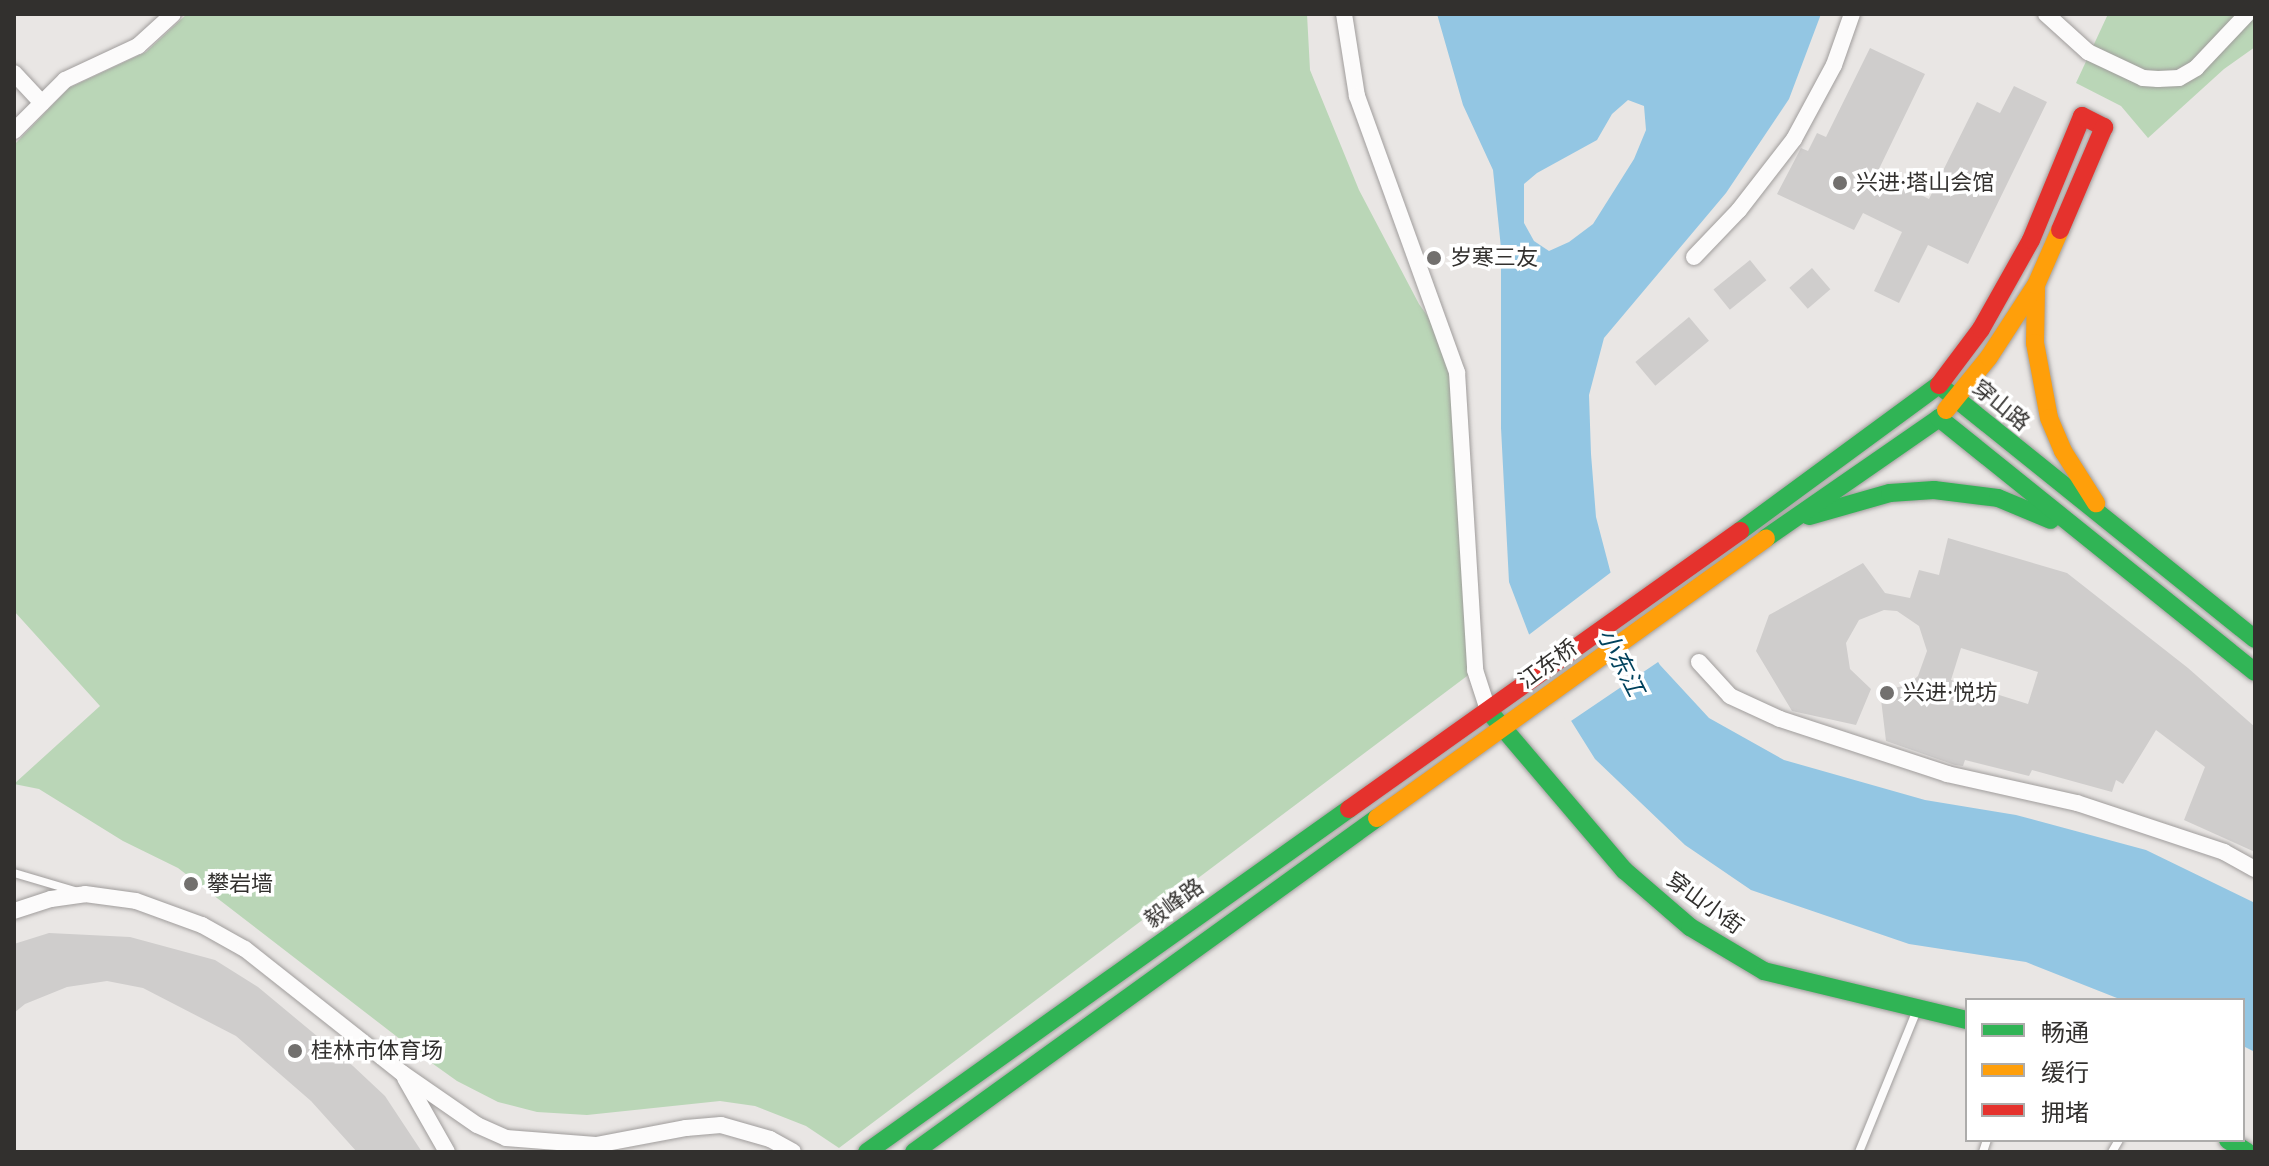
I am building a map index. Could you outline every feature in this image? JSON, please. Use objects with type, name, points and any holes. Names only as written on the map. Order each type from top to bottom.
[{"type":"main road","points":[[1787,522],[1939,418],[1956,399],[1998,346],[2036,285],[2104,127],[2082,116],[2012,275],[1981,329],[1939,385]]},
{"type":"main road","points":[[2036,285],[2035,343],[2049,418],[2076,473],[2111,525]]},
{"type":"main road","name":"穿山路","points":[[1669,579],[1919,403],[1939,385],[2255,639]]},
{"type":"main road","points":[[1919,403],[2255,672]]},
{"type":"main road","points":[[1787,522],[1871,497],[1934,490],[1998,498],[2090,539]]},
{"type":"main road","name":"江东桥","points":[[1501,728],[1787,522]]},
{"type":"main road","name":"江东桥","points":[[1510,692],[1669,579]]},
{"type":"main road","name":"毅峰路","points":[[867,1152],[1510,692]]},
{"type":"main road","name":"穿山小街","points":[[1487,708],[1624,870],[1690,927],[1764,971],[1965,1020]]},
{"type":"main road","points":[[914,1152],[1501,728]]},
{"type":"street","points":[[14,131],[65,80],[138,46],[173,14]]},
{"type":"street","points":[[1344,14],[1357,96],[1457,372],[1475,670],[1487,708]]},
{"type":"street","points":[[1694,257],[1739,210],[1794,139],[1834,65],[1852,14]]},
{"type":"street","points":[[2046,14],[2088,52],[2143,78],[2158,79],[2179,78],[2196,68],[2247,14]]},
{"type":"street","points":[[14,73],[42,103]]},
{"type":"street","points":[[1699,662],[1730,696],[1780,719],[1947,774],[2077,803],[2224,852],[2255,869]]},
{"type":"street","points":[[14,911],[51,899],[85,894],[136,901],[202,925],[290,982],[402,1073],[477,1125],[506,1138],[563,1145],[596,1145],[686,1128],[721,1125],[756,1134],[793,1152]]},
{"type":"street","points":[[402,1073],[447,1152]]},
{"type":"street","points":[[542,1152],[563,1145]]},
{"type":"lane","points":[[14,873],[85,894]]},
{"type":"lane","points":[[1859,1152],[1917,1009]]},
{"type":"green space","points":[[187,14],[1307,14],[1310,70],[1359,190],[1419,304],[1448,345],[1475,670],[839,1148],[806,1126],[755,1106],[720,1101],[587,1115],[537,1112],[498,1102],[457,1081],[422,1056],[178,868],[123,841],[39,789],[14,784],[100,706],[14,611],[14,145],[69,88],[146,52]]},
{"type":"green space","points":[[2108,14],[2255,14],[2255,47],[2224,69],[2148,138],[2121,106],[2076,83]]},
{"type":"water","name":"小东江","points":[[1437,14],[1821,14],[1789,99],[1726,193],[1604,338],[1589,395],[1591,454],[1596,517],[1617,597],[1660,665],[1709,718],[1784,760],[1925,800],[2016,815],[2146,850],[2255,903],[2255,1052],[2245,1047],[2245,998],[2117,998],[2026,962],[1909,944],[1751,890],[1685,845],[1595,759],[1548,684],[1509,582],[1501,428],[1501,248],[1493,170],[1463,105]],"holes":[[[1628,100],[1644,106],[1646,130],[1634,159],[1593,224],[1569,242],[1549,251],[1534,241],[1524,223],[1524,184],[1537,173],[1597,140],[1612,114]]]},
{"type":"pier","points":[[1614,570],[1621,596],[1661,660],[1568,723],[1544,686],[1526,637]]},
{"type":"building","name":"兴进·塔山会馆","points":[[1870,48],[1925,74],[1877,173],[1929,199],[1977,102],[2000,113],[2014,86],[2047,102],[1968,264],[1928,245],[1899,303],[1874,291],[1902,232],[1863,213],[1854,230],[1777,194],[1801,148],[1808,151],[1817,133],[1826,137]]},
{"type":"building","points":[[1750,260],[1766,280],[1730,310],[1713,290]]},
{"type":"building","points":[[1812,268],[1830,289],[1808,309],[1789,288]]},
{"type":"building","points":[[1689,317],[1709,341],[1655,386],[1635,362]]},
{"type":"building","name":"兴进·悦坊","points":[[1948,538],[2067,573],[2188,668],[2255,727],[2255,852],[2184,820],[2205,767],[2156,730],[2123,784],[2116,780],[2112,792],[2032,770],[2029,776],[1965,760],[1963,766],[1955,765],[1886,741],[1880,691],[1908,685],[1918,676],[1927,651],[1919,626],[1897,611],[1884,610],[1859,620],[1846,643],[1850,669],[1871,689],[1856,725],[1792,711],[1756,651],[1769,615],[1863,563],[1885,593],[1910,598],[1919,570],[1939,575]],"holes":[[[1961,648],[2038,672],[2028,704],[1951,680]]]},
{"type":"building","name":"桂林市体育场","points":[[49,933],[130,937],[215,960],[258,987],[353,1066],[385,1096],[422,1152],[357,1152],[311,1101],[236,1036],[143,988],[107,981],[67,987],[25,1004],[14,1013],[14,944]]},
{"type":"traffic: fast","points":[[1740,531],[1939,385],[2255,639]]},
{"type":"traffic: fast","points":[[1766,538],[1939,418],[2255,672]]},
{"type":"traffic: fast","points":[[1809,516],[1890,493],[1934,490],[1998,498],[2051,520]]},
{"type":"traffic: fast","points":[[1492,715],[1624,870],[1690,927],[1764,971],[1965,1020]]},
{"type":"traffic: fast","points":[[867,1152],[1349,809]]},
{"type":"traffic: fast","points":[[914,1152],[1377,818]]},
{"type":"traffic: fast","points":[[2231,1142],[2247,1152]]},
{"type":"traffic: slow","points":[[1946,410],[1989,357],[2036,285],[2060,230]]},
{"type":"traffic: slow","points":[[2036,290],[2035,343],[2049,418],[2063,451],[2096,503]]},
{"type":"traffic: slow","points":[[1377,818],[1766,538]]},
{"type":"traffic: jam","points":[[1939,385],[1981,329],[2031,240],[2082,116],[2104,127],[2060,230]]},
{"type":"traffic: jam","points":[[1349,809],[1740,531]]},
{"type":"place","name":"兴进·塔山会馆","points":[[1840,183]]},
{"type":"place","name":"岁寒三友","points":[[1434,258]]},
{"type":"place","name":"兴进·悦坊","points":[[1887,693]]},
{"type":"place","name":"攀岩墙","points":[[191,884]]},
{"type":"place","name":"桂林市体育场","points":[[295,1051]]}]
